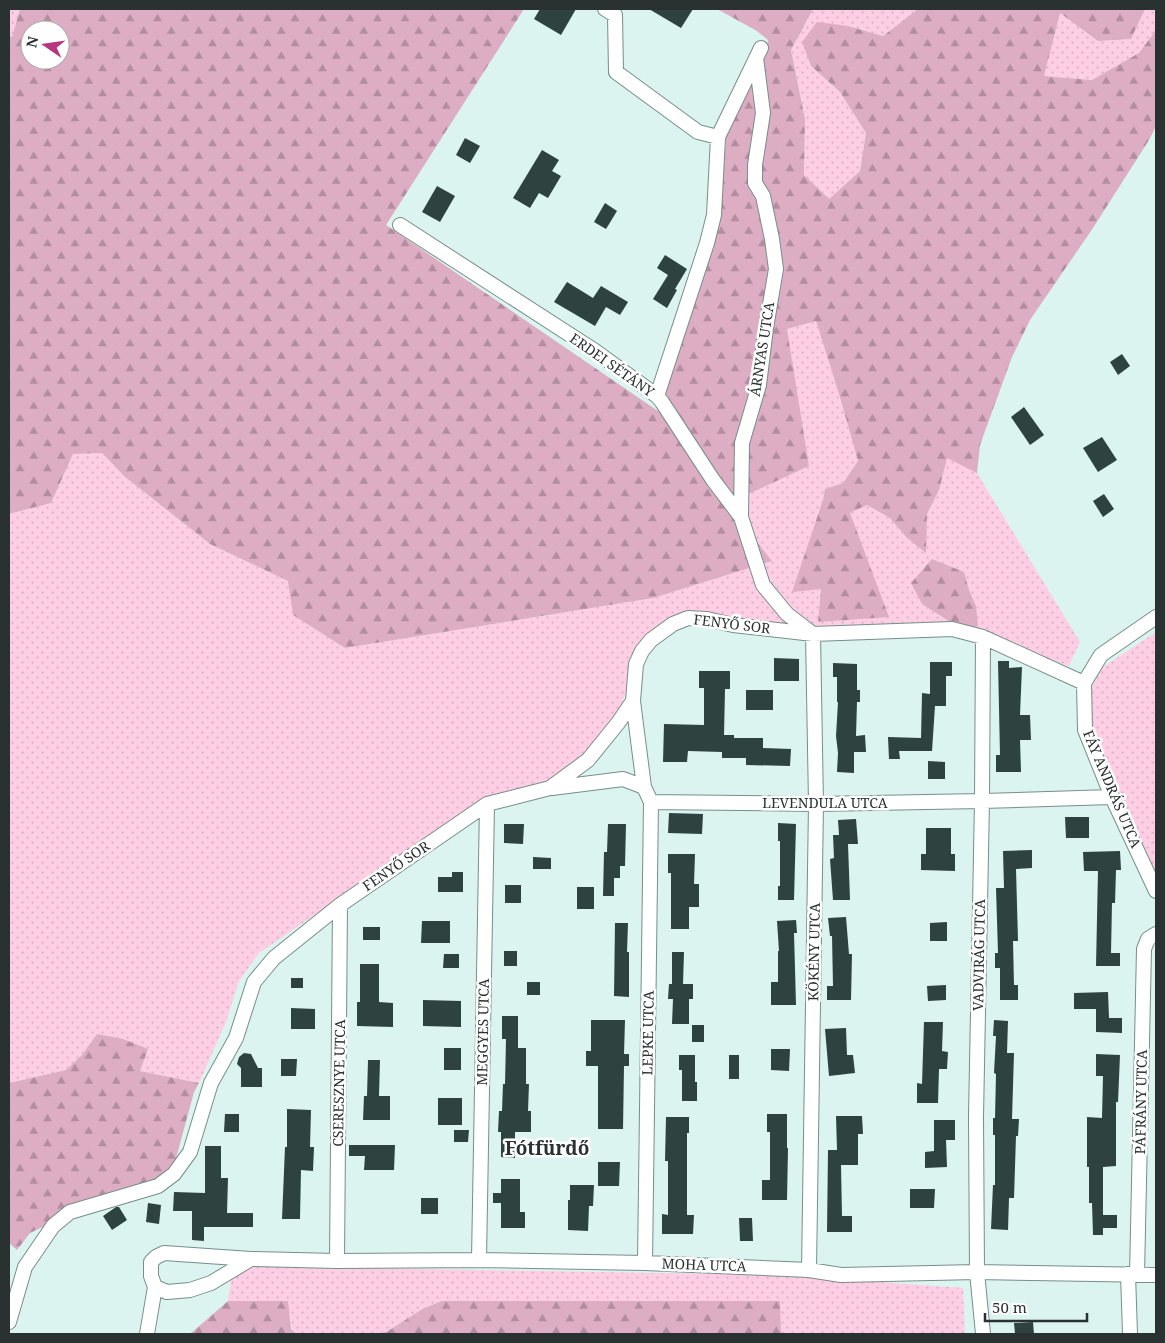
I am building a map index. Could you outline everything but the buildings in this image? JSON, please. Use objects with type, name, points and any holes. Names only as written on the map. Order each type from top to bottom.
[{"type":"street","points":[[605,9],[615,15],[616,72],[698,132],[718,137],[714,215],[707,243],[657,396]]},
{"type":"street","name":"ÁRNYAS UTCA","points":[[718,137],[759,53],[763,113],[755,165],[755,183],[763,196],[776,269],[758,385],[742,443],[741,517]]},
{"type":"street","name":"ERDEI SÉTÁNY","points":[[400,225],[595,351],[657,396],[713,480],[741,517],[763,585],[787,614],[812,634]]},
{"type":"street","points":[[1084,683],[1101,654],[1156,617]]},
{"type":"street","name":"FENYŐ SOR","points":[[9,1322],[25,1267],[53,1226],[70,1212],[158,1186],[174,1174],[190,1152],[211,1083],[236,1038],[254,982],[274,958],[340,905],[488,804],[550,788],[588,760],[633,701],[636,664],[642,651],[651,640],[673,624],[688,618],[707,619],[733,625],[812,634],[952,629],[983,637],[1084,683]]},
{"type":"street","name":"KÖKÉNY UTCA","points":[[809,1270],[816,804],[812,634]]},
{"type":"street","name":"VADVIRÁG UTCA","points":[[983,637],[976,1116],[977,1272],[983,1334]]},
{"type":"street","name":"FÁY ANDRÁS UTCA","points":[[1084,683],[1085,730],[1112,796],[1156,891]]},
{"type":"street","points":[[633,701],[644,787],[651,802]]},
{"type":"street","points":[[550,788],[623,779],[644,787]]},
{"type":"street","name":"LEVENDULA UTCA","points":[[651,802],[816,804],[1112,796]]},
{"type":"street","name":"LEPKE UTCA","points":[[645,1263],[651,802]]},
{"type":"street","name":"MEGGYES UTCA","points":[[479,1260],[488,804]]},
{"type":"street","name":"CSERESZNYE UTCA","points":[[337,1261],[340,905]]},
{"type":"street","name":"PÁFRÁNY UTCA","points":[[1130,1334],[1144,949],[1148,939],[1156,934]]},
{"type":"street","name":"MOHA UTCA","points":[[155,1287],[151,1276],[151,1262],[164,1253],[251,1259],[337,1261],[479,1260],[645,1263],[809,1270],[841,1275],[977,1272],[1156,1275]]},
{"type":"street","points":[[147,1334],[155,1287],[167,1292],[190,1290],[211,1283],[251,1259]]},
{"type":"shaded area","points":[[9,9],[20,9],[12,37],[9,36]]},
{"type":"shaded area","points":[[813,9],[918,9],[883,36],[848,26],[811,66],[840,92],[866,133],[860,171],[829,199],[804,175],[805,119],[791,50]]},
{"type":"shaded area","points":[[1145,9],[1156,9],[1156,30],[1139,53],[1092,80],[1043,76],[1060,13],[1098,41],[1131,39]]},
{"type":"shaded area","points":[[816,321],[858,461],[843,483],[825,489],[818,622],[850,513],[867,505],[890,518],[907,538],[925,552],[927,514],[939,490],[947,457],[977,473],[1080,642],[1069,666],[966,629],[977,626],[976,606],[964,572],[947,567],[922,604],[950,622],[897,623],[789,632],[689,622],[655,637],[636,664],[614,725],[589,751],[552,779],[516,790],[471,808],[259,953],[239,981],[226,1022],[199,1083],[140,1071],[148,1049],[97,1034],[82,1055],[66,1070],[9,1083],[9,514],[51,503],[73,454],[102,453],[124,476],[210,544],[288,581],[294,615],[345,648],[653,598],[772,561],[726,504],[809,466],[786,329]]},
{"type":"shaded area","points":[[1156,632],[1156,872],[1123,807],[1090,731],[1091,688],[1103,667]]},
{"type":"shaded area","points":[[233,1266],[780,1275],[963,1288],[965,1334],[781,1334],[779,1301],[442,1301],[424,1308],[380,1334],[297,1334],[292,1329],[287,1301],[228,1301]]},
{"type":"green space","points":[[20,9],[524,9],[386,225],[658,411],[721,218],[726,136],[766,55],[768,40],[757,31],[717,9],[813,9],[791,50],[805,119],[804,175],[829,199],[860,171],[866,133],[840,92],[811,66],[802,42],[817,22],[848,26],[883,36],[918,9],[1145,9],[1131,39],[1098,41],[1060,13],[1044,76],[1092,80],[1139,53],[1156,30],[1156,126],[1093,228],[1030,320],[1012,357],[980,445],[977,473],[947,458],[939,490],[927,514],[926,553],[907,538],[890,518],[867,505],[850,513],[889,617],[818,622],[821,589],[792,592],[825,489],[843,483],[858,461],[816,321],[787,329],[809,466],[727,504],[772,561],[653,598],[345,648],[293,615],[288,581],[210,544],[124,476],[102,453],[73,454],[51,503],[9,514],[9,36],[12,37]]},
{"type":"green space","points":[[932,559],[964,572],[976,606],[978,626],[966,629],[950,622],[922,604],[911,583]]},
{"type":"green space","points":[[97,1034],[123,1039],[148,1049],[140,1071],[199,1083],[194,1092],[168,1188],[65,1216],[30,1233],[17,1250],[9,1243],[9,1083],[66,1070],[82,1055]]},
{"type":"green space","points":[[228,1301],[288,1301],[291,1329],[297,1334],[190,1334]]},
{"type":"green space","points":[[442,1301],[780,1301],[781,1334],[380,1334],[424,1308]]},
{"type":"district","name":"Fótfürdő","points":[[547,1148]]}]
